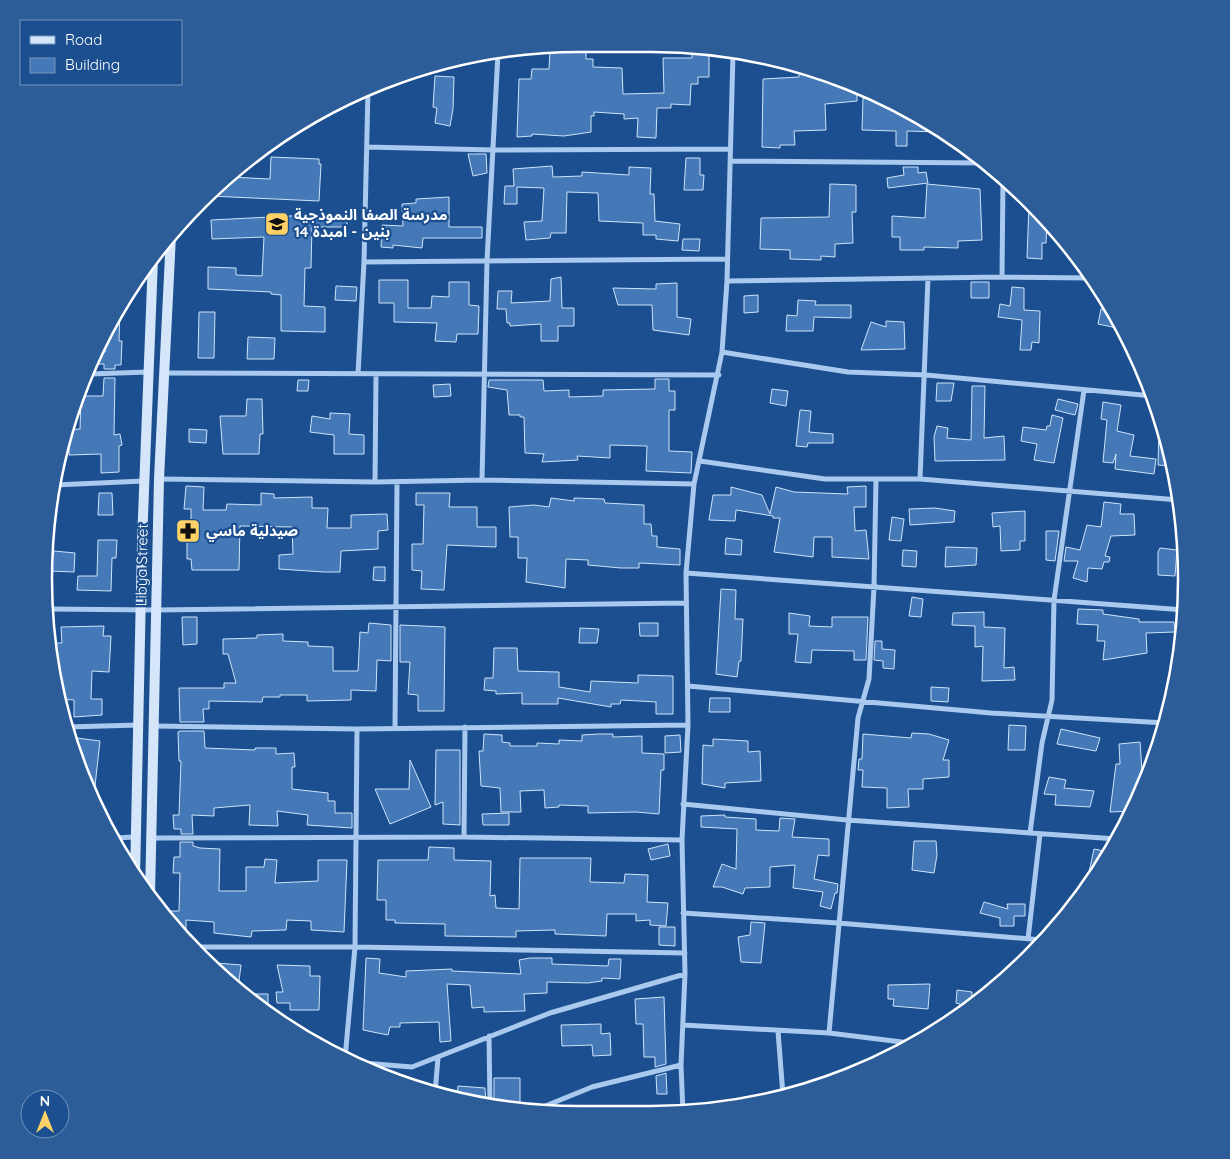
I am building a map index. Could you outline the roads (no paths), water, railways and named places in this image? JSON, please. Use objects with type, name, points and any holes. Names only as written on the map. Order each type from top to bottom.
[{"type":"main road","name":"Libya Street","points":[[150,885],[159,480],[168,251]]},
{"type":"main road","name":"Libya Street","points":[[135,862],[140,725],[144,481],[152,272]]},
{"type":"street","points":[[482,480],[487,261],[498,59]]},
{"type":"street","points":[[683,1105],[681,1065],[685,953],[682,840],[688,725],[686,573],[694,484],[719,375],[722,352],[728,281],[727,259],[734,60]]},
{"type":"street","points":[[358,374],[364,262],[368,97]]},
{"type":"street","points":[[367,148],[494,150],[730,149]]},
{"type":"street","points":[[730,161],[973,163]]},
{"type":"street","points":[[1002,277],[1003,188]]},
{"type":"street","points":[[364,262],[727,259]]},
{"type":"street","points":[[728,281],[1002,277],[1083,278]]},
{"type":"street","points":[[920,480],[926,375],[928,278]]},
{"type":"street","points":[[722,352],[848,372],[926,375],[1144,395]]},
{"type":"street","points":[[95,374],[148,372]]},
{"type":"street","points":[[164,374],[719,375]]},
{"type":"street","points":[[375,482],[376,374]]},
{"type":"street","points":[[1030,833],[1043,737],[1049,716],[1052,689],[1054,600],[1084,390]]},
{"type":"street","points":[[700,460],[825,479],[920,480],[1071,490],[1171,499]]},
{"type":"street","points":[[159,480],[375,482],[482,480],[694,484]]},
{"type":"street","points":[[829,1033],[847,820],[858,718],[869,679],[874,587],[876,480]]},
{"type":"street","points":[[61,486],[144,481]]},
{"type":"street","points":[[395,728],[397,482]]},
{"type":"street","points":[[686,573],[1176,609]]},
{"type":"street","points":[[54,609],[156,610],[686,603]]},
{"type":"street","points":[[688,686],[864,700],[991,713],[1158,723]]},
{"type":"street","points":[[73,727],[140,725]]},
{"type":"street","points":[[154,726],[356,729],[688,725]]},
{"type":"street","points":[[464,837],[465,727]]},
{"type":"street","points":[[346,1052],[355,947],[357,839],[356,729]]},
{"type":"street","points":[[683,804],[847,820],[1109,839]]},
{"type":"street","points":[[1028,939],[1040,834]]},
{"type":"street","points":[[120,838],[135,837]]},
{"type":"street","points":[[152,838],[357,839],[464,837],[682,840]]},
{"type":"street","points":[[684,914],[838,923],[1035,939]]},
{"type":"street","points":[[203,948],[355,947],[685,953]]},
{"type":"street","points":[[374,1064],[405,1067],[438,1058],[550,1013],[685,974]]},
{"type":"street","points":[[682,1025],[829,1033],[903,1042]]},
{"type":"street","points":[[778,1031],[782,1090]]},
{"type":"street","points":[[489,1036],[490,1098]]},
{"type":"street","points":[[436,1087],[438,1058]]},
{"type":"street","points":[[547,1105],[592,1087],[681,1065]]},
{"type":"place","name":"مدرسة الصفا النموذجية بنين - امبدة 14","points":[[277,224]]},
{"type":"place","name":"صيدلية ماسي","points":[[188,531]]}]
